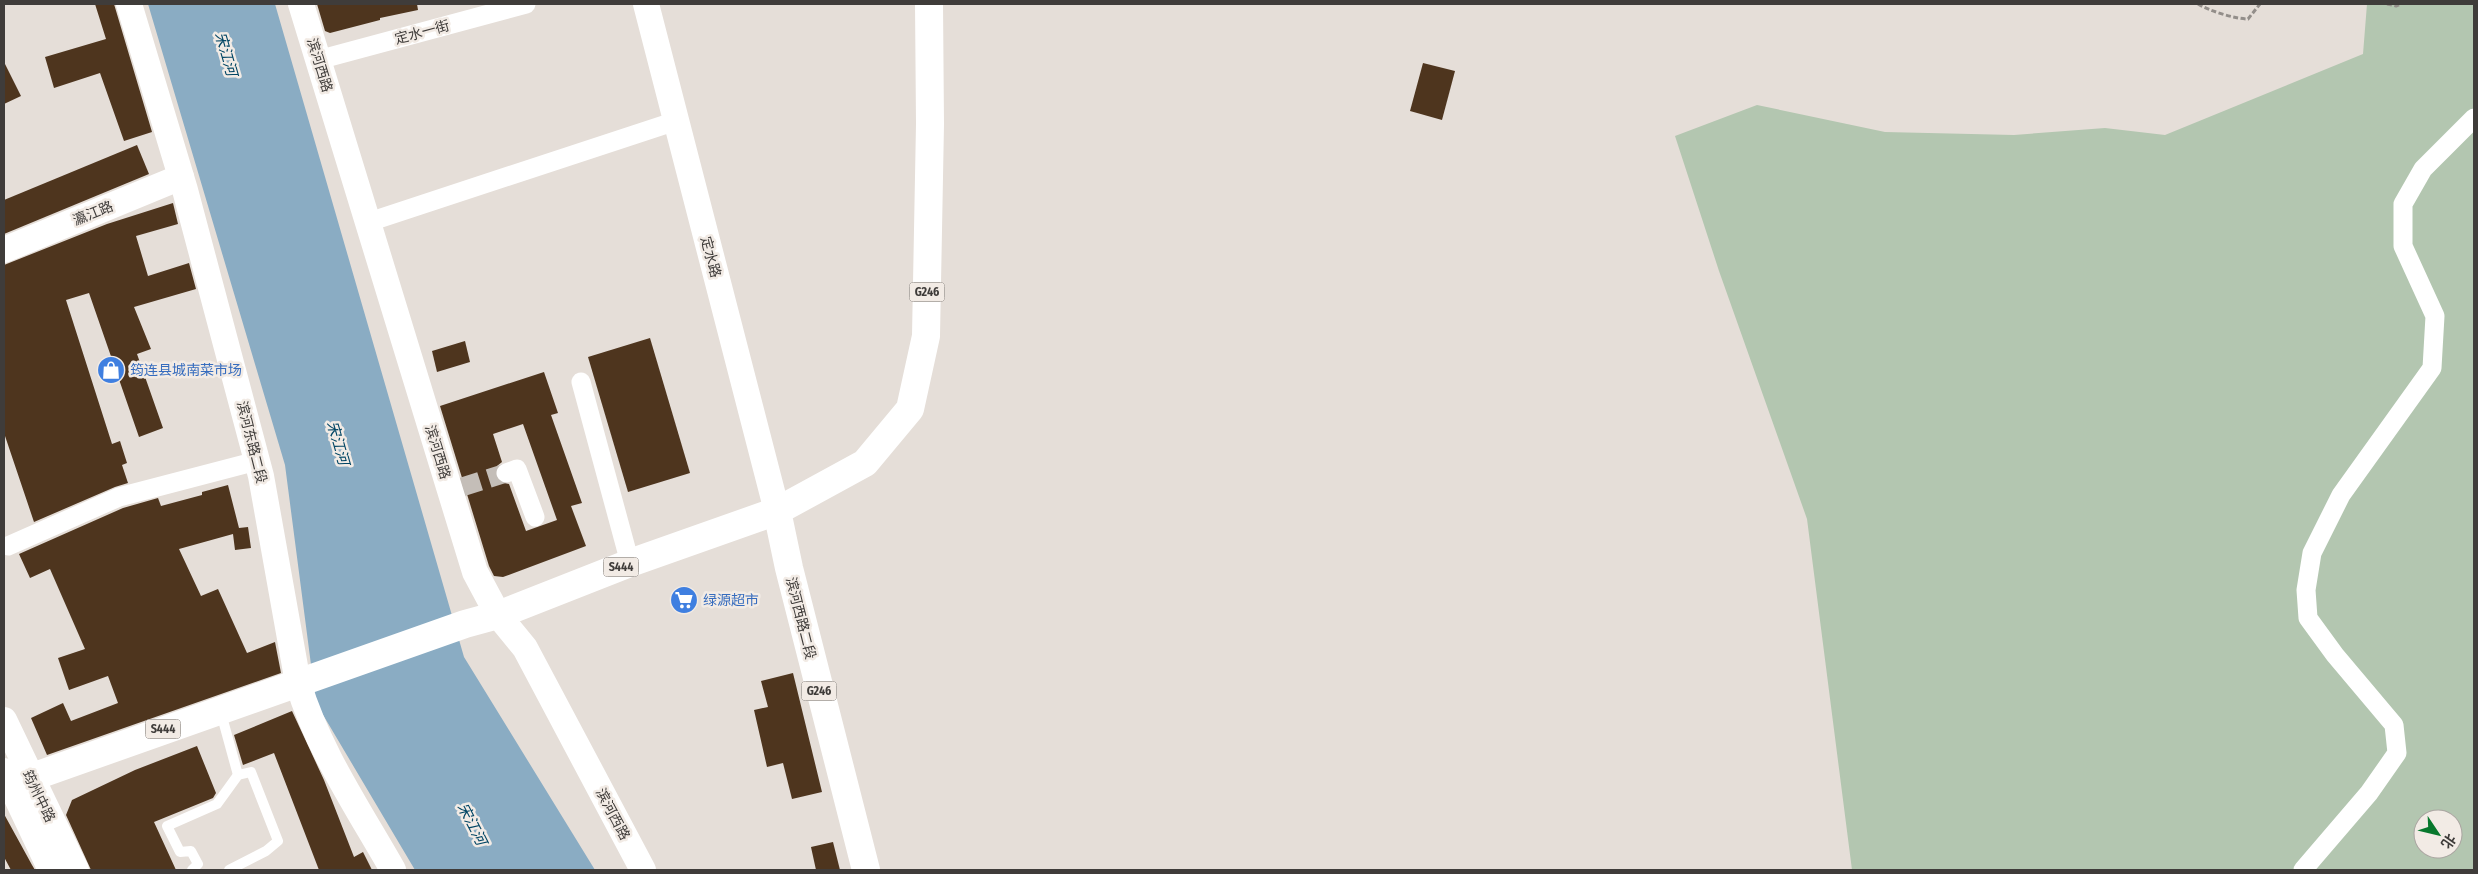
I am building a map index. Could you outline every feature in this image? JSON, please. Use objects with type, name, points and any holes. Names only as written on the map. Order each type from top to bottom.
[{"type":"main road","name":"G246","points":[[777,511],[865,463],[910,409],[926,336],[930,124],[929,4]]},
{"type":"main road","name":"S444","points":[[12,780],[465,624],[498,615],[630,563],[777,511]]},
{"type":"main road","name":"滨河西路二段","points":[[777,511],[791,578],[866,870]]},
{"type":"street","name":"滨河东路二段","points":[[128,4],[181,177],[224,329],[257,462],[303,702],[326,751],[393,870]]},
{"type":"street","name":"滨河西路","points":[[301,4],[369,222],[456,489],[475,572],[498,615],[525,648],[643,870]]},
{"type":"street","name":"定水一街","points":[[318,60],[526,4]]},
{"type":"street","name":"定水路","points":[[646,4],[777,511]]},
{"type":"street","points":[[2303,870],[2369,793],[2397,753],[2394,725],[2334,655],[2308,618],[2306,590],[2312,553],[2341,494],[2432,368],[2435,316],[2403,246],[2403,204],[2423,170],[2474,118]]},
{"type":"street","points":[[369,222],[676,122]]},
{"type":"street","name":"瀛江路","points":[[4,250],[181,177]]},
{"type":"street","points":[[581,382],[630,563]]},
{"type":"street","points":[[8,546],[119,497],[257,462]]},
{"type":"street","points":[[506,473],[517,469],[535,517]]},
{"type":"street","name":"筠州中路","points":[[4,720],[12,780],[51,870]]},
{"type":"street","name":"筠州中路","points":[[12,780],[76,870]]},
{"type":"lane","points":[[220,709],[238,775]]},
{"type":"lane","points":[[192,870],[198,864],[191,851],[180,852],[167,826],[217,804],[238,775],[251,772],[278,841],[266,851],[229,870]]},
{"type":"path","points":[[2198,4],[2214,12],[2224,13],[2237,19],[2248,19],[2260,4]]},
{"type":"path","points":[[2387,4],[2396,6],[2401,4]]},
{"type":"green space","points":[[2367,4],[2474,4],[2474,870],[1852,870],[1807,519],[1719,271],[1675,136],[1757,105],[1885,132],[2014,135],[2105,128],[2165,135],[2363,54]]},
{"type":"water","name":"宋江河","points":[[148,4],[275,4],[464,657],[595,870],[415,870],[316,703],[285,465]]},
{"type":"building","points":[[95,4],[114,4],[152,132],[124,141],[100,73],[54,88],[45,57],[106,39]]},
{"type":"building","points":[[317,4],[417,4],[418,10],[380,18],[380,20],[330,33],[325,31]]},
{"type":"building","points":[[4,62],[21,96],[4,104]]},
{"type":"building","points":[[1423,63],[1455,71],[1442,120],[1410,111]]},
{"type":"building","points":[[137,145],[149,174],[4,234],[4,200]]},
{"type":"building","points":[[173,203],[178,224],[136,236],[148,276],[189,263],[196,289],[134,307],[151,349],[137,354],[163,428],[139,437],[89,293],[66,300],[112,444],[120,441],[127,463],[122,465],[128,483],[34,522],[4,433],[4,265],[107,224]]},
{"type":"building","points":[[650,338],[690,473],[628,492],[588,357]]},
{"type":"building","points":[[465,341],[470,362],[437,372],[432,351]]},
{"type":"building","points":[[544,372],[558,413],[551,415],[582,503],[571,506],[586,546],[503,577],[494,576],[489,566],[440,406]],"holes":[[[523,424],[557,520],[526,531],[509,484],[499,482],[495,476],[497,466],[502,462],[493,434]]]},
{"type":"building","points":[[228,485],[239,528],[248,527],[251,548],[235,550],[233,534],[179,549],[201,596],[218,589],[247,653],[275,642],[281,673],[47,755],[31,718],[63,703],[71,721],[118,703],[108,676],[69,690],[58,658],[85,649],[50,569],[30,578],[19,554],[123,508],[158,498],[161,506],[202,495],[202,492]]},
{"type":"building","points":[[793,673],[822,792],[792,799],[783,763],[767,767],[754,710],[768,707],[761,681]]},
{"type":"building","points":[[292,711],[324,780],[354,857],[363,852],[372,870],[319,870],[274,753],[243,765],[234,735]]},
{"type":"building","points":[[197,746],[216,793],[213,798],[154,822],[176,870],[91,870],[66,815],[72,800],[135,770]]},
{"type":"building","points":[[4,814],[35,870],[11,870],[4,857]]},
{"type":"building","points":[[833,842],[840,870],[816,870],[811,847]]},
{"type":"tunnel","points":[[462,487],[506,473]]},
{"type":"place","name":"筠连县城南菜市场","points":[[111,370]]},
{"type":"place","name":"绿源超市","points":[[684,600]]}]
